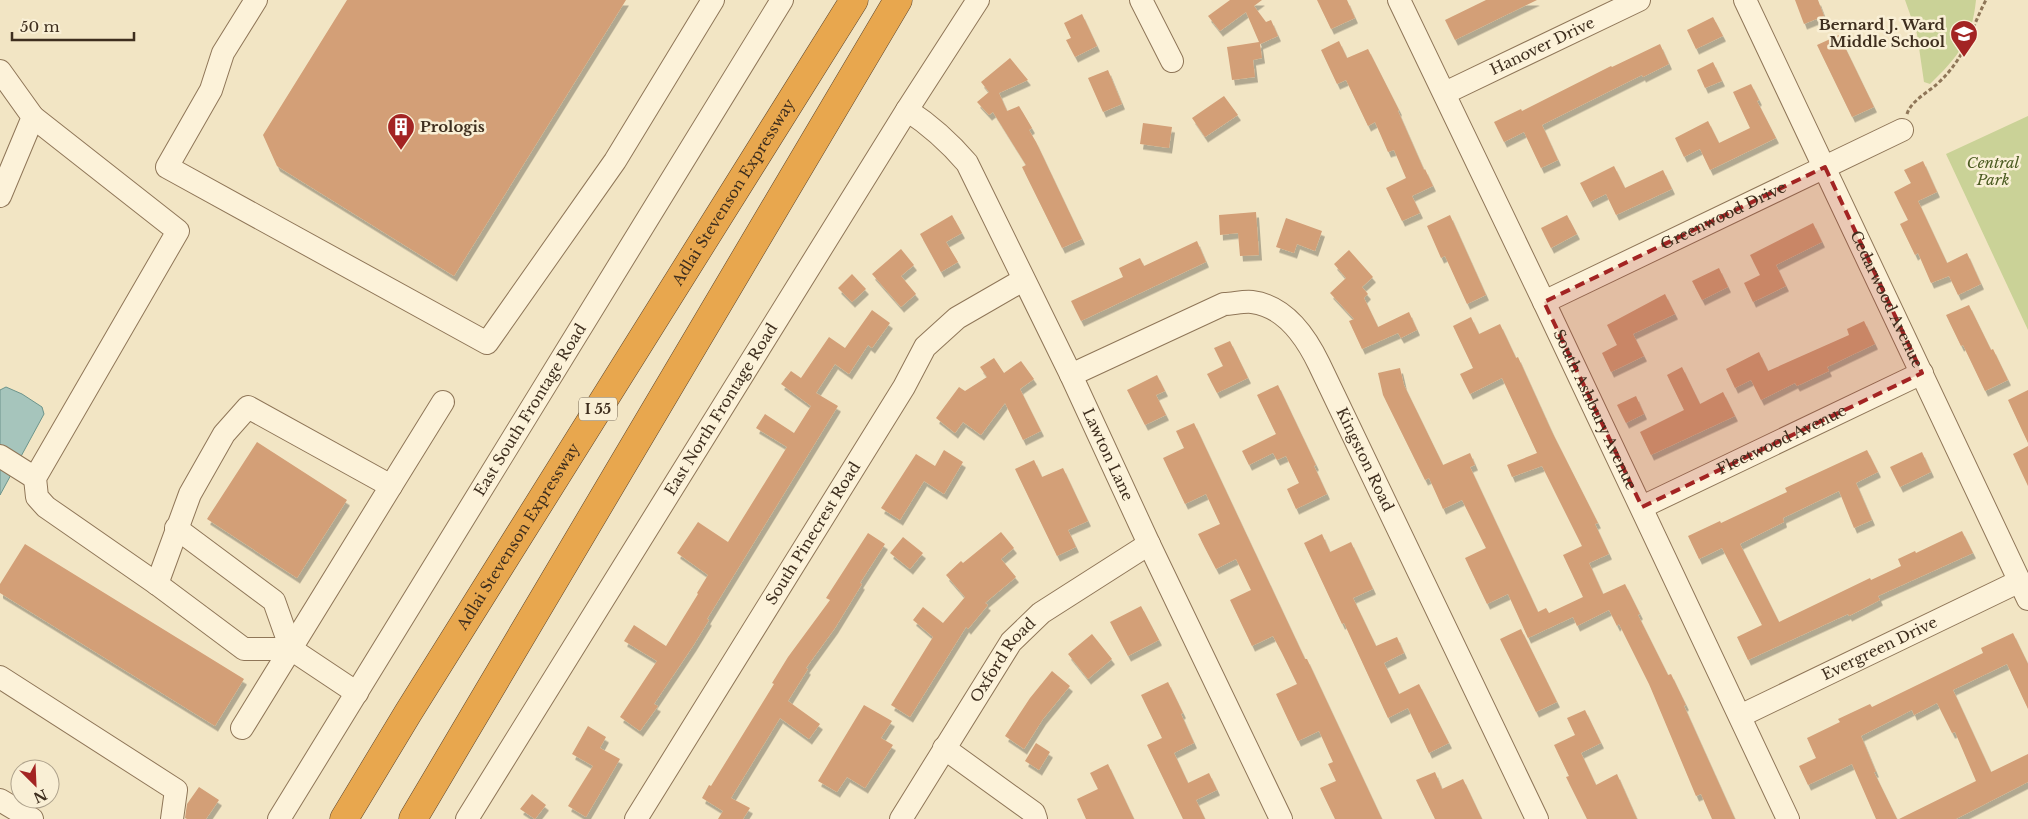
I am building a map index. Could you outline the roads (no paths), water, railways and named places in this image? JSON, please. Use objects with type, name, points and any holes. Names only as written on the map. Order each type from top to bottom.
[{"type":"highway","name":"Adlai Stevenson Expressway","points":[[344,819],[413,705],[854,0]]},
{"type":"highway","points":[[414,819],[898,0]]},
{"type":"street","points":[[256,0],[222,53],[211,90],[167,167],[487,343],[615,161],[713,0]]},
{"type":"street","name":"East South Frontage Road","points":[[278,819],[782,0]]},
{"type":"street","name":"East North Frontage Road","points":[[467,819],[907,110],[978,0]]},
{"type":"street","points":[[1141,0],[1172,61]]},
{"type":"street","name":"South Ashbury Avenue","points":[[1399,0],[1642,507],[1788,819]]},
{"type":"street","name":"Hanover Drive","points":[[1445,93],[1639,0]]},
{"type":"street","name":"Cedarwood Avenue","points":[[1744,0],[1825,167],[2024,590]]},
{"type":"street","points":[[0,71],[33,118],[178,231],[35,478],[37,497],[46,507],[157,584],[244,649],[291,649],[357,693]]},
{"type":"street","name":"Lawton Lane","points":[[907,110],[925,121],[950,143],[967,163],[1281,819]]},
{"type":"street","points":[[0,196],[33,118]]},
{"type":"street","name":"Greenwood Drive","points":[[1544,302],[1902,130]]},
{"type":"street","name":"South Pinecrest Road","points":[[636,819],[904,387],[925,347],[957,318],[1023,280]]},
{"type":"street","name":"Kingston Road","points":[[1070,376],[1224,304],[1252,302],[1269,307],[1286,318],[1298,329],[1310,346],[1324,373],[1537,819]]},
{"type":"street","name":"Fleetwood Avenue","points":[[1642,507],[1922,373]]},
{"type":"street","points":[[242,728],[442,402]]},
{"type":"street","points":[[157,584],[190,494],[224,434],[248,407],[392,486]]},
{"type":"street","points":[[0,456],[35,478]]},
{"type":"street","points":[[176,528],[274,600],[291,649]]},
{"type":"street","name":"Oxford Road","points":[[901,819],[1011,642],[1042,612],[1149,544]]},
{"type":"street","name":"Evergreen Drive","points":[[1740,716],[2024,590]]},
{"type":"street","points":[[0,677],[176,790],[172,819]]},
{"type":"street","points":[[944,748],[1034,813],[1036,819]]},
{"type":"street","points":[[0,800],[32,819]]},
{"type":"water","points":[[6,387],[22,394],[42,407],[44,414],[0,495],[0,390]]},
{"type":"place","name":"Bernard J. Ward Middle School","points":[[1964,58]]},
{"type":"place","name":"Prologis","points":[[401,151]]},
{"type":"park label","name":"Central Park","points":[[1993,172]]}]
